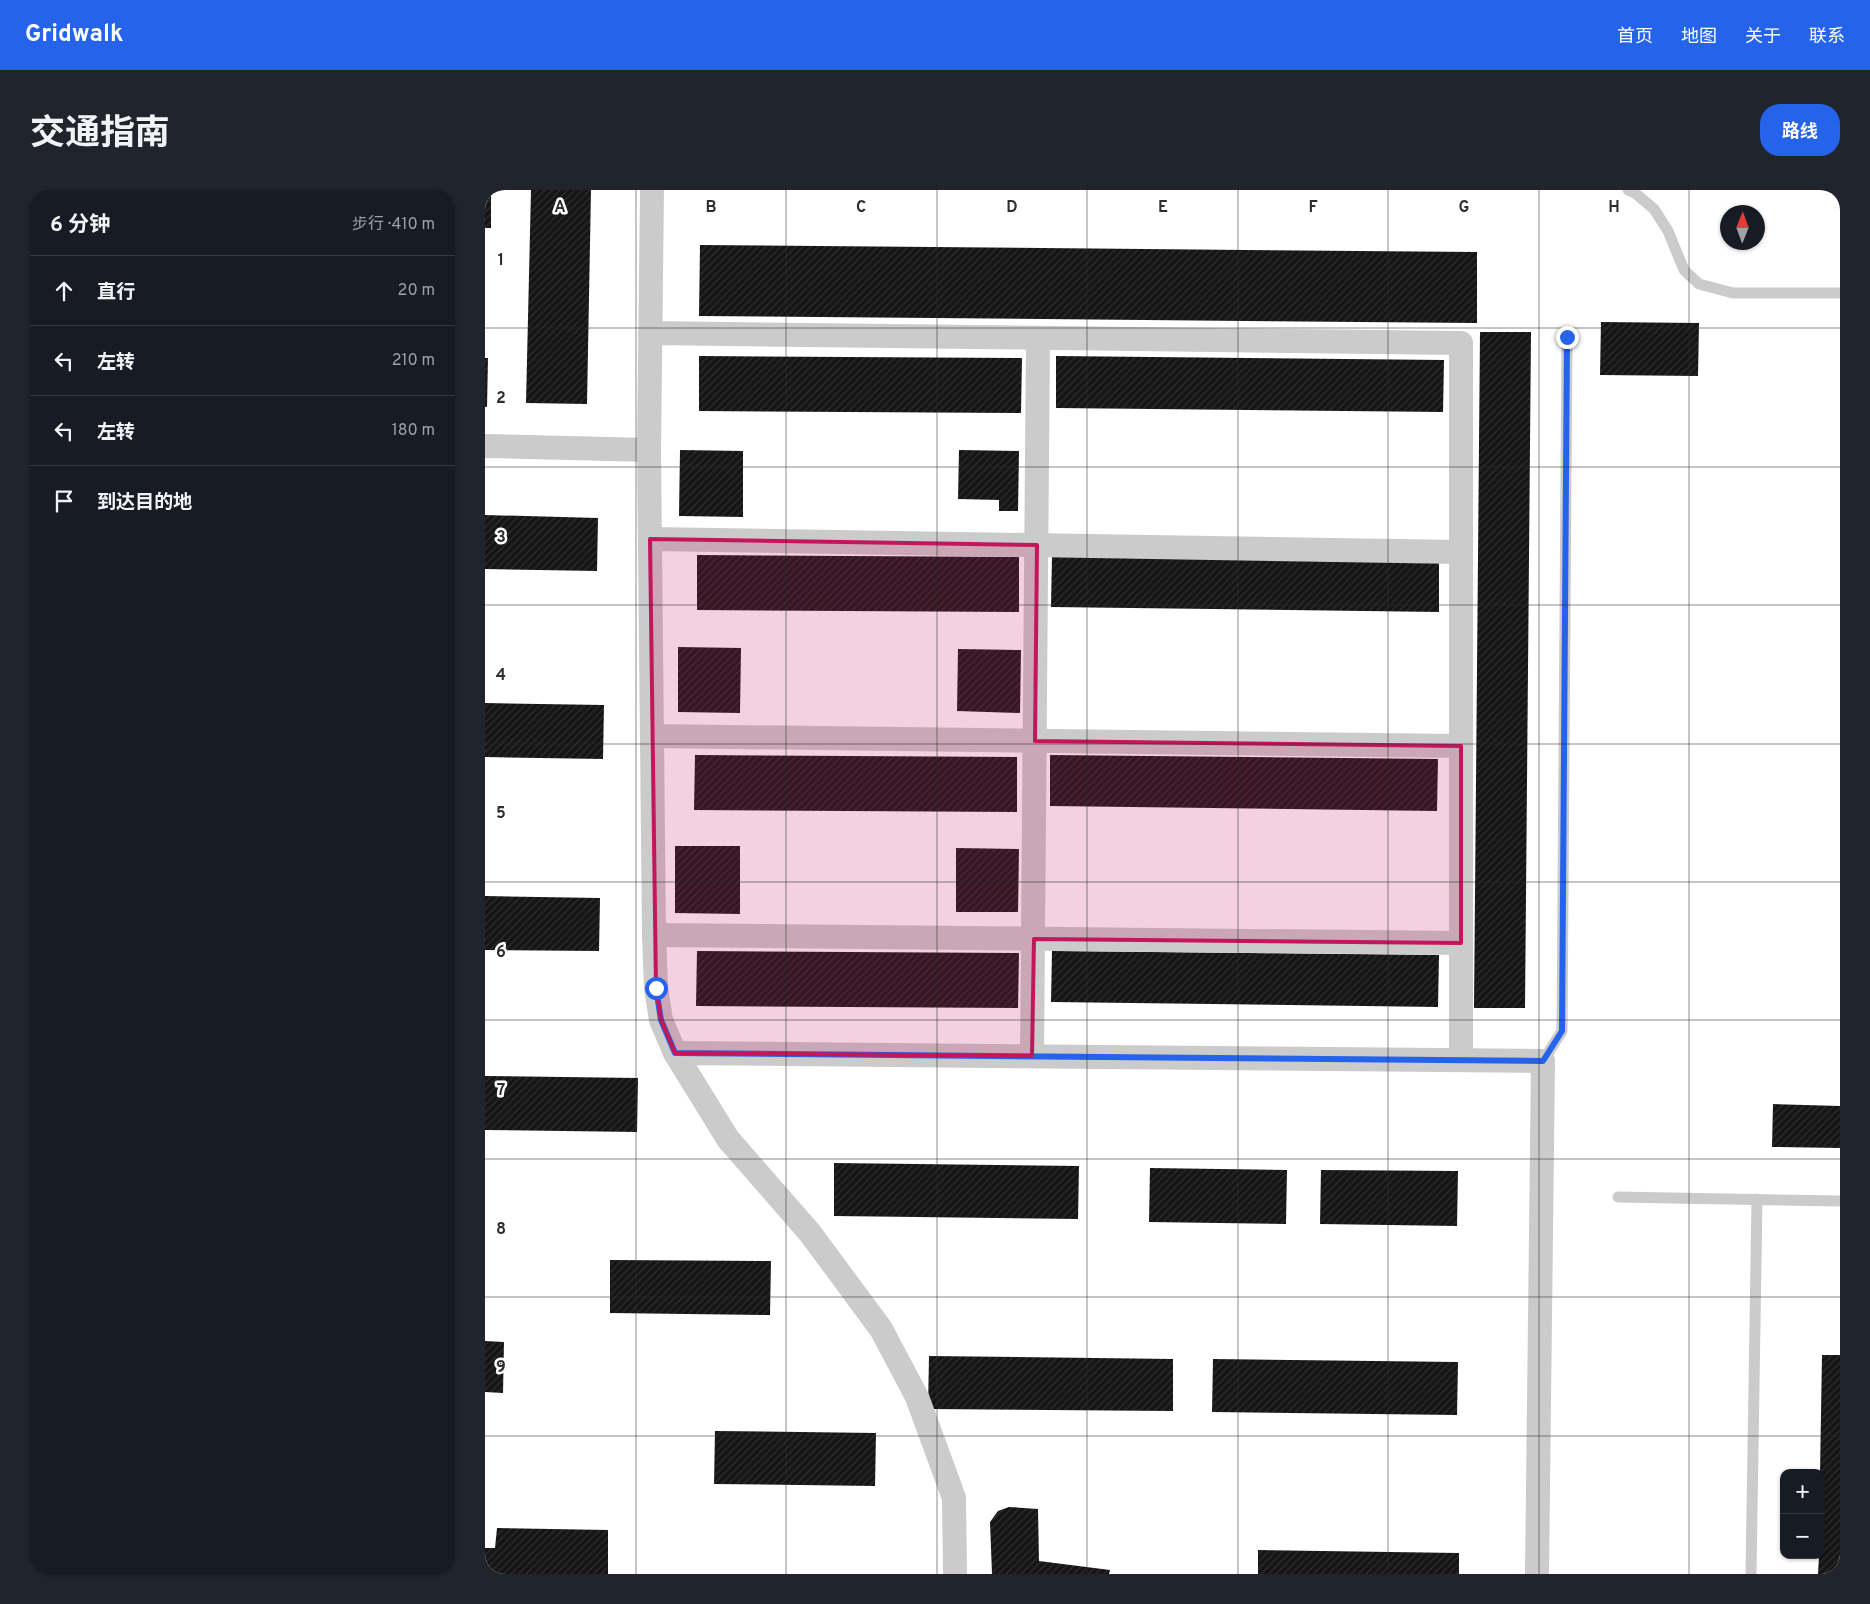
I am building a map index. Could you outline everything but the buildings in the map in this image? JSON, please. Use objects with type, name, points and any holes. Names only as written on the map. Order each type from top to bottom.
[{"type":"street","points":[[652,190],[649,539],[654,935],[656,988],[661,1020],[675,1053],[728,1139],[810,1233],[881,1329],[917,1397],[954,1498],[955,1574]]},
{"type":"street","points":[[650,333],[1461,343],[1461,1060]]},
{"type":"street","points":[[1033,1056],[1038,338]]},
{"type":"street","points":[[485,446],[649,450]]},
{"type":"street","points":[[649,539],[1461,552]]},
{"type":"street","points":[[652,736],[1461,746]]},
{"type":"street","points":[[654,935],[1461,943]]},
{"type":"street","points":[[675,1053],[1543,1061],[1537,1574]]},
{"type":"lane","points":[[1628,190],[1635,193],[1654,208],[1669,231],[1684,270],[1699,284],[1733,293],[1840,293]]},
{"type":"lane","points":[[1543,1061],[1562,1031],[1567,337]]},
{"type":"lane","points":[[1618,1197],[1840,1201]]},
{"type":"lane","points":[[1751,1574],[1757,1199]]},
{"type":"highlighted area","points":[[650,539],[1037,545],[1035,741],[1461,746],[1461,943],[1034,939],[1032,1056],[675,1053],[661,1020],[656,988]]},
{"type":"route","points":[[656,988],[661,1020],[675,1053],[1543,1061],[1562,1031],[1567,337]]}]
